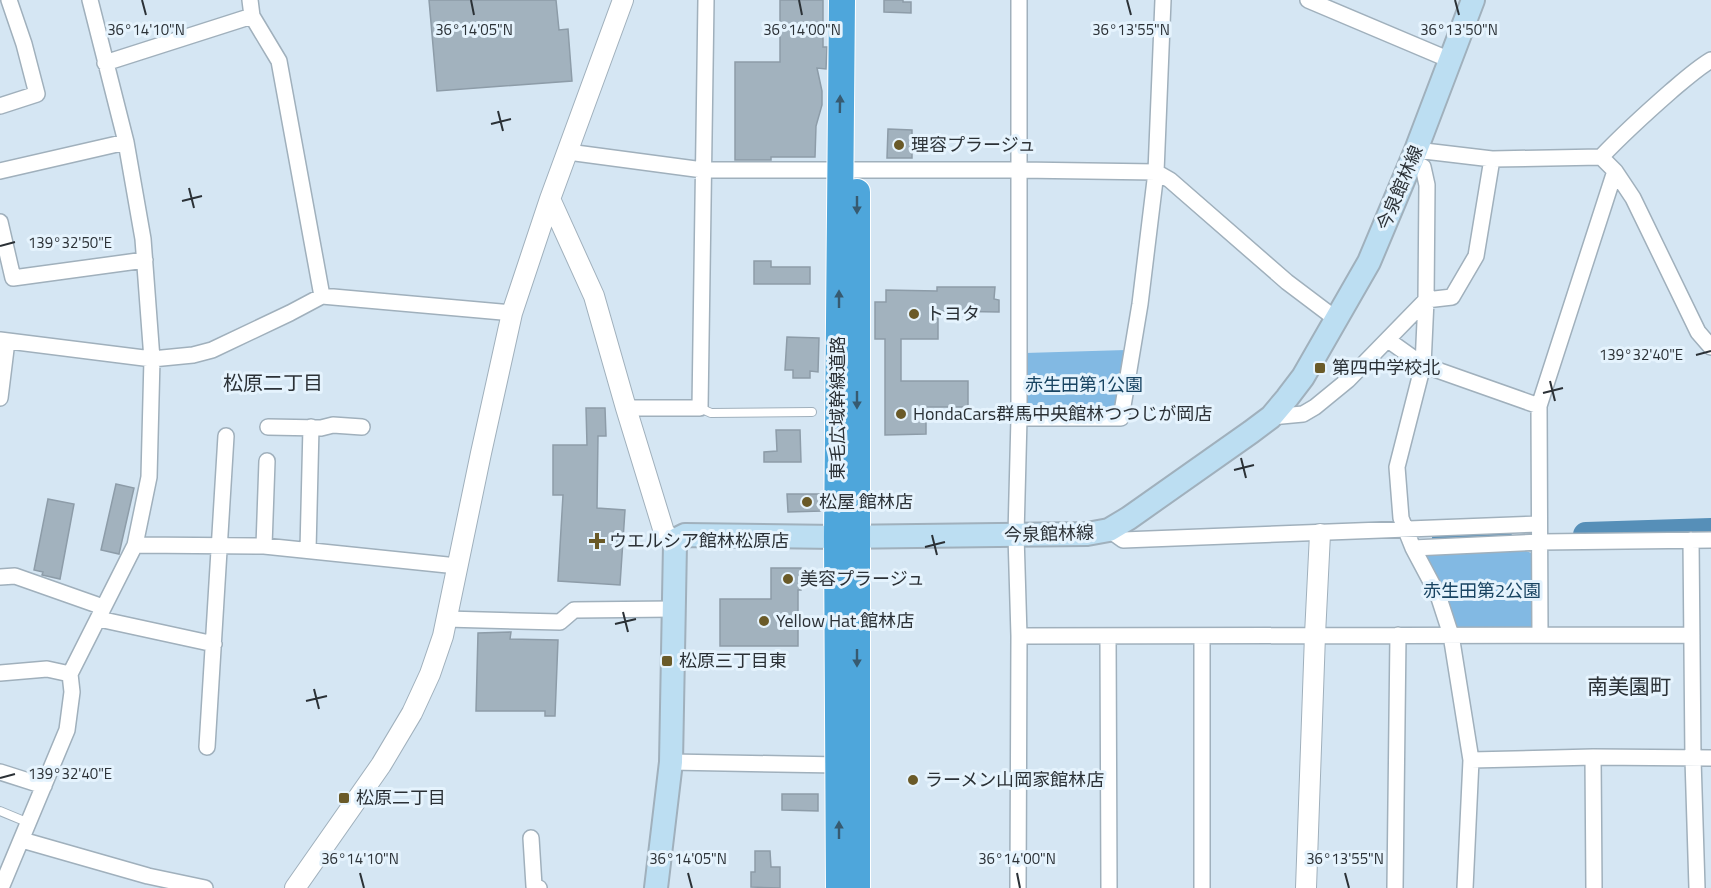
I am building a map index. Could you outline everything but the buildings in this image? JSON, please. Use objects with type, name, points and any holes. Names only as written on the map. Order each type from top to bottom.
[{"type":"highway","name":"東毛広域幹線道路","points":[[842,0],[848,170],[847,537],[857,888]]},
{"type":"highway","name":"東毛広域幹線道路","points":[[848,170],[859,0]]},
{"type":"highway","name":"東毛広域幹線道路","points":[[839,888],[838,765],[847,537]]},
{"type":"main road","name":"今泉館林線","points":[[675,544],[677,539],[685,536],[847,537],[1087,534],[1109,530],[1139,512],[1271,417],[1303,377],[1369,261],[1414,156],[1473,0]]},
{"type":"main road","points":[[656,888],[671,762],[675,544]]},
{"type":"street","points":[[0,106],[38,94],[9,0]]},
{"type":"street","points":[[1,888],[67,730],[72,692],[70,674],[135,545],[149,477],[152,359],[143,239],[126,142],[90,0]]},
{"type":"street","points":[[250,0],[252,16],[279,61],[322,296]]},
{"type":"street","points":[[295,888],[381,765],[412,713],[430,674],[443,636],[512,313],[550,199],[623,0]]},
{"type":"street","points":[[626,408],[700,408],[706,0]]},
{"type":"street","points":[[1018,888],[1019,636],[1016,536],[1019,418],[1019,0]]},
{"type":"street","points":[[1019,418],[1121,418],[1140,304],[1156,172],[1163,0]]},
{"type":"street","points":[[1308,0],[1450,60]]},
{"type":"street","points":[[105,63],[252,16]]},
{"type":"street","points":[[1414,156],[1492,159],[1601,157],[1653,107],[1700,66],[1711,60]]},
{"type":"street","points":[[0,171],[126,142]]},
{"type":"street","points":[[568,152],[703,170],[1156,172],[1170,180],[1287,282],[1336,320]]},
{"type":"street","points":[[1414,156],[1423,167],[1427,185],[1423,365],[1397,467],[1401,518],[1413,548],[1438,595],[1451,635],[1471,760],[1465,888]]},
{"type":"street","points":[[1601,157],[1615,171],[1634,198],[1698,332],[1711,347]]},
{"type":"street","points":[[1271,417],[1303,414],[1316,407],[1348,381],[1426,300],[1452,297],[1476,256],[1492,159]]},
{"type":"street","points":[[1540,635],[1539,406],[1615,171]]},
{"type":"street","points":[[550,199],[594,296],[664,532],[675,544]]},
{"type":"street","points":[[0,222],[13,278],[145,260]]},
{"type":"street","points":[[0,398],[3,340],[152,359],[193,355],[212,350],[322,296],[512,313]]},
{"type":"street","points":[[1388,340],[1423,365],[1539,406]]},
{"type":"street","points":[[268,427],[321,428],[333,425],[362,427]]},
{"type":"street","points":[[308,550],[311,427]]},
{"type":"street","points":[[207,747],[226,436]]},
{"type":"street","points":[[264,546],[267,461]]},
{"type":"street","points":[[1109,530],[1123,540],[1539,524]]},
{"type":"street","points":[[1306,888],[1320,534]]},
{"type":"street","points":[[1691,540],[1697,888]]},
{"type":"street","points":[[1413,548],[1541,542],[1711,540]]},
{"type":"street","points":[[135,545],[264,546],[457,566]]},
{"type":"street","points":[[0,577],[15,576],[101,613],[214,644]]},
{"type":"street","points":[[446,620],[560,622],[574,610],[674,609]]},
{"type":"street","points":[[1395,888],[1398,635]]},
{"type":"street","points":[[1019,636],[1692,635]]},
{"type":"street","points":[[1108,636],[1109,888]]},
{"type":"street","points":[[1202,636],[1202,888]]},
{"type":"street","points":[[0,673],[47,669],[70,674]]},
{"type":"street","points":[[1471,760],[1593,757],[1711,758]]},
{"type":"street","points":[[1593,757],[1594,888]]},
{"type":"street","points":[[671,762],[838,765]]},
{"type":"street","points":[[0,772],[44,786]]},
{"type":"street","points":[[531,838],[534,886],[539,888]]},
{"type":"street","points":[[22,840],[148,876],[205,888]]},
{"type":"lane","points":[[700,408],[711,413],[812,412]]},
{"type":"lane","points":[[0,811],[29,823]]},
{"type":"green space","name":"赤生田第1公園","points":[[1126,350],[1121,418],[1024,418],[1025,353]]},
{"type":"green space","name":"赤生田第2公園","points":[[1416,548],[1526,551],[1534,554],[1538,632],[1450,632]]},
{"type":"waterway","points":[[1586,535],[1711,531]]},
{"type":"waterway","points":[[1445,539],[1499,537]]},
{"type":"place","name":"理容プラージュ","points":[[899,145]]},
{"type":"place","name":"トヨタ","points":[[914,314]]},
{"type":"place","name":"第四中学校北","points":[[1320,368]]},
{"type":"place","name":"HondaCars群馬中央館林つつじが岡店","points":[[901,414]]},
{"type":"place","name":"松屋 館林店","points":[[807,502]]},
{"type":"place","name":"ウエルシア館林松原店","points":[[597,541]]},
{"type":"place","name":"美容プラージュ","points":[[788,579]]},
{"type":"place","name":"Yellow Hat 館林店","points":[[764,621]]},
{"type":"place","name":"松原三丁目東","points":[[667,661]]},
{"type":"place","name":"ラーメン山岡家館林店","points":[[913,780]]},
{"type":"place","name":"松原二丁目","points":[[344,798]]},
{"type":"district","name":"松原二丁目","points":[[273,383]]},
{"type":"district","name":"南美園町","points":[[1629,687]]}]
